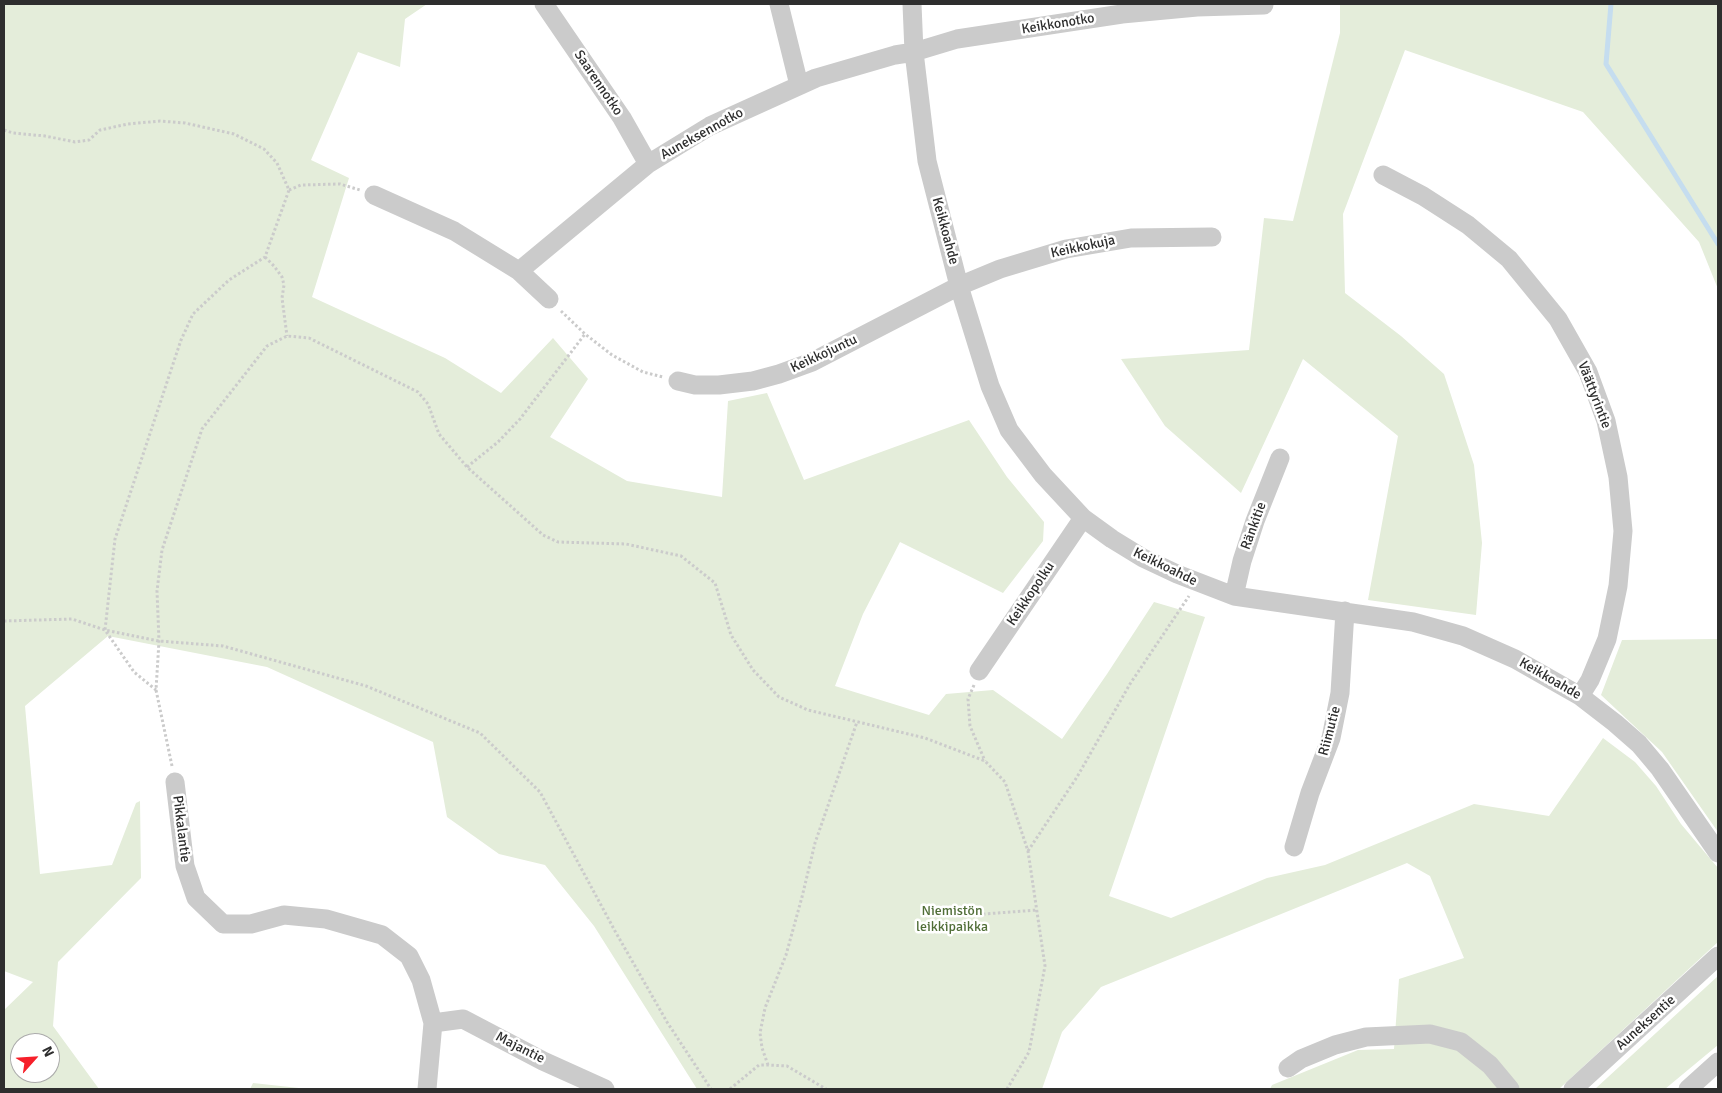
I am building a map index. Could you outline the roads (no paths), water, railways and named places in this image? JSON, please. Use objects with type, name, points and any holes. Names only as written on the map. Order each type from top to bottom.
[{"type":"street","name":"Saarennotko","points":[[544,4],[622,118],[648,164]]},
{"type":"street","points":[[779,4],[799,85]]},
{"type":"street","name":"Keikkoahde","points":[[912,4],[914,52],[927,161],[959,286],[990,386],[1009,430],[1043,475],[1083,518],[1112,539],[1144,558],[1197,583],[1234,596],[1413,622],[1463,636],[1515,659],[1580,696],[1616,722],[1660,769],[1718,853]]},
{"type":"street","name":"Keikkonotko","points":[[914,52],[957,39],[1122,14],[1197,7],[1264,5]]},
{"type":"street","name":"Auneksennotko","points":[[519,271],[648,164],[710,126],[799,85],[895,54],[914,52]]},
{"type":"street","name":"Väättyrintie","points":[[1383,175],[1423,196],[1468,225],[1509,259],[1558,319],[1588,372],[1606,421],[1618,477],[1623,531],[1618,586],[1607,639],[1590,680],[1580,696]]},
{"type":"street","points":[[374,195],[454,231],[519,271],[549,299]]},
{"type":"street","name":"Keikkokuja","points":[[959,286],[1000,269],[1066,249],[1132,238],[1212,237]]},
{"type":"street","name":"Keikkojuntu","points":[[678,381],[695,385],[719,385],[753,381],[779,374],[812,362],[959,286]]},
{"type":"street","name":"Ränkitie","points":[[1234,596],[1255,521],[1280,458]]},
{"type":"street","name":"Keikkopolku","points":[[980,670],[1083,518]]},
{"type":"street","name":"Riimutie","points":[[1294,847],[1310,793],[1331,738],[1340,693],[1345,611]]},
{"type":"street","name":"Pikkalantie","points":[[175,782],[184,866],[196,898],[223,924],[251,924],[284,915],[326,919],[382,935],[409,956],[421,980],[433,1023]]},
{"type":"street","name":"Auneksentie","points":[[1573,1089],[1718,956]]},
{"type":"street","name":"Majantie","points":[[433,1023],[463,1019],[543,1061],[605,1089]]},
{"type":"street","points":[[427,1089],[433,1023]]},
{"type":"street","points":[[1288,1068],[1301,1059],[1335,1045],[1366,1037],[1430,1034],[1462,1042],[1490,1065],[1510,1089]]},
{"type":"street","points":[[1688,1089],[1718,1062]]},
{"type":"waterway","points":[[1611,4],[1606,64],[1718,244]]},
{"type":"park label","name":"Niemistön leikkipaikka","points":[[952,920]]}]
